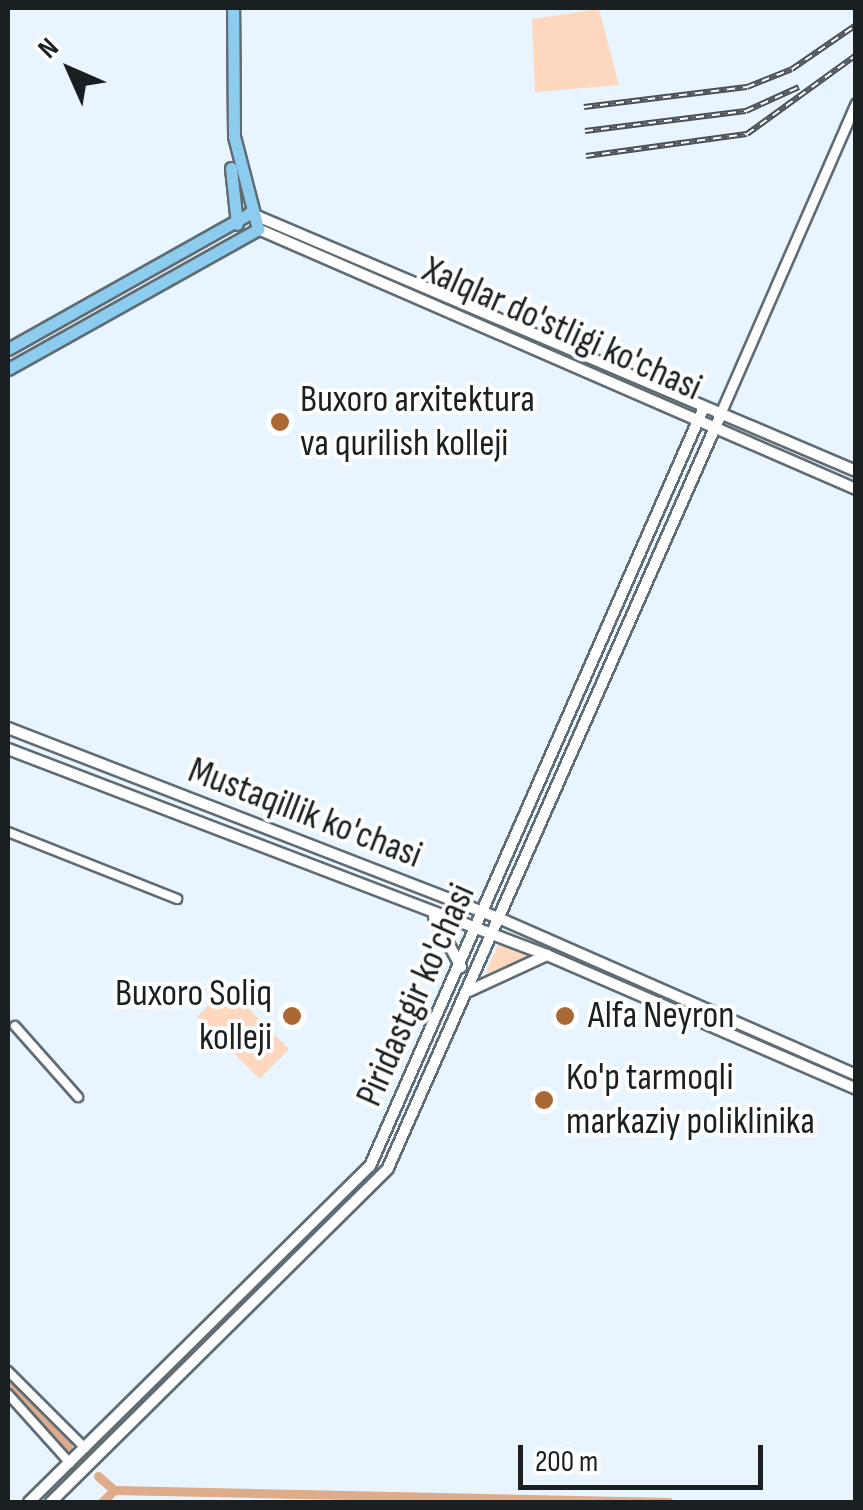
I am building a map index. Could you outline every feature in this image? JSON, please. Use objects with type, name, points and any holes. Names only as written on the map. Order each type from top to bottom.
[{"type":"main road","points":[[8,368],[258,229],[250,212],[234,136],[230,8]]},
{"type":"main road","points":[[230,8],[236,222],[244,236]]},
{"type":"main road","points":[[8,349],[250,212]]},
{"type":"main road","name":"Xalqlar do'stligi ko'chasi","points":[[250,212],[856,471]]},
{"type":"main road","name":"Xalqlar do'stligi ko'chasi","points":[[258,229],[856,489]]},
{"type":"main road","name":"Piridastgir ko'chasi","points":[[30,1502],[333,1208],[384,1140],[704,407]]},
{"type":"main road","name":"Piridastgir ko'chasi","points":[[51,1502],[345,1219],[394,1158],[720,414]]},
{"type":"main road","points":[[588,679],[602,684]]},
{"type":"main road","name":"Mustaqillik ko'chasi","points":[[8,728],[179,798],[501,919],[645,990],[815,1064],[856,1089]]},
{"type":"main road","name":"Mustaqillik ko'chasi","points":[[8,749],[425,911],[645,990]]},
{"type":"main road","points":[[172,815],[179,798]]},
{"type":"main road","points":[[425,911],[447,930],[461,968]]},
{"type":"main road","points":[[468,992],[548,954]]},
{"type":"main road","name":"Mustaqillik ko'chasi","points":[[815,1064],[856,1075]]},
{"type":"main road","points":[[333,1208],[345,1219]]},
{"type":"main road","points":[[85,1448],[96,1459]]},
{"type":"street","points":[[720,414],[856,103]]},
{"type":"street","points":[[8,832],[177,900]]},
{"type":"street","points":[[15,1026],[78,1098]]},
{"type":"street","points":[[8,1371],[85,1448]]},
{"type":"street","points":[[8,1394],[70,1463]]},
{"type":"shaded area","points":[[599,9],[619,85],[535,92],[532,19]]},
{"type":"shaded area","points":[[499,943],[537,955],[485,974]]},
{"type":"shaded area","points":[[227,987],[289,1049],[260,1079],[197,1017]]},
{"type":"waterway","points":[[8,1384],[68,1446]]},
{"type":"waterway","points":[[98,1476],[114,1490],[669,1502]]},
{"type":"waterway","points":[[102,1502],[114,1490]]},
{"type":"railway","points":[[584,107],[747,87],[792,69],[856,25]]},
{"type":"railway","points":[[586,156],[747,134],[856,55]]},
{"type":"railway","points":[[585,131],[746,111],[799,87]]},
{"type":"place","name":"Buxoro arxitektura va qurilish kolleji","points":[[280,422]]},
{"type":"place","name":"Buxoro Soliq kolleji","points":[[292,1016]]},
{"type":"place","name":"Alfa Neyron","points":[[565,1016]]},
{"type":"place","name":"Ko'p tarmoqli markaziy poliklinika","points":[[544,1100]]}]
